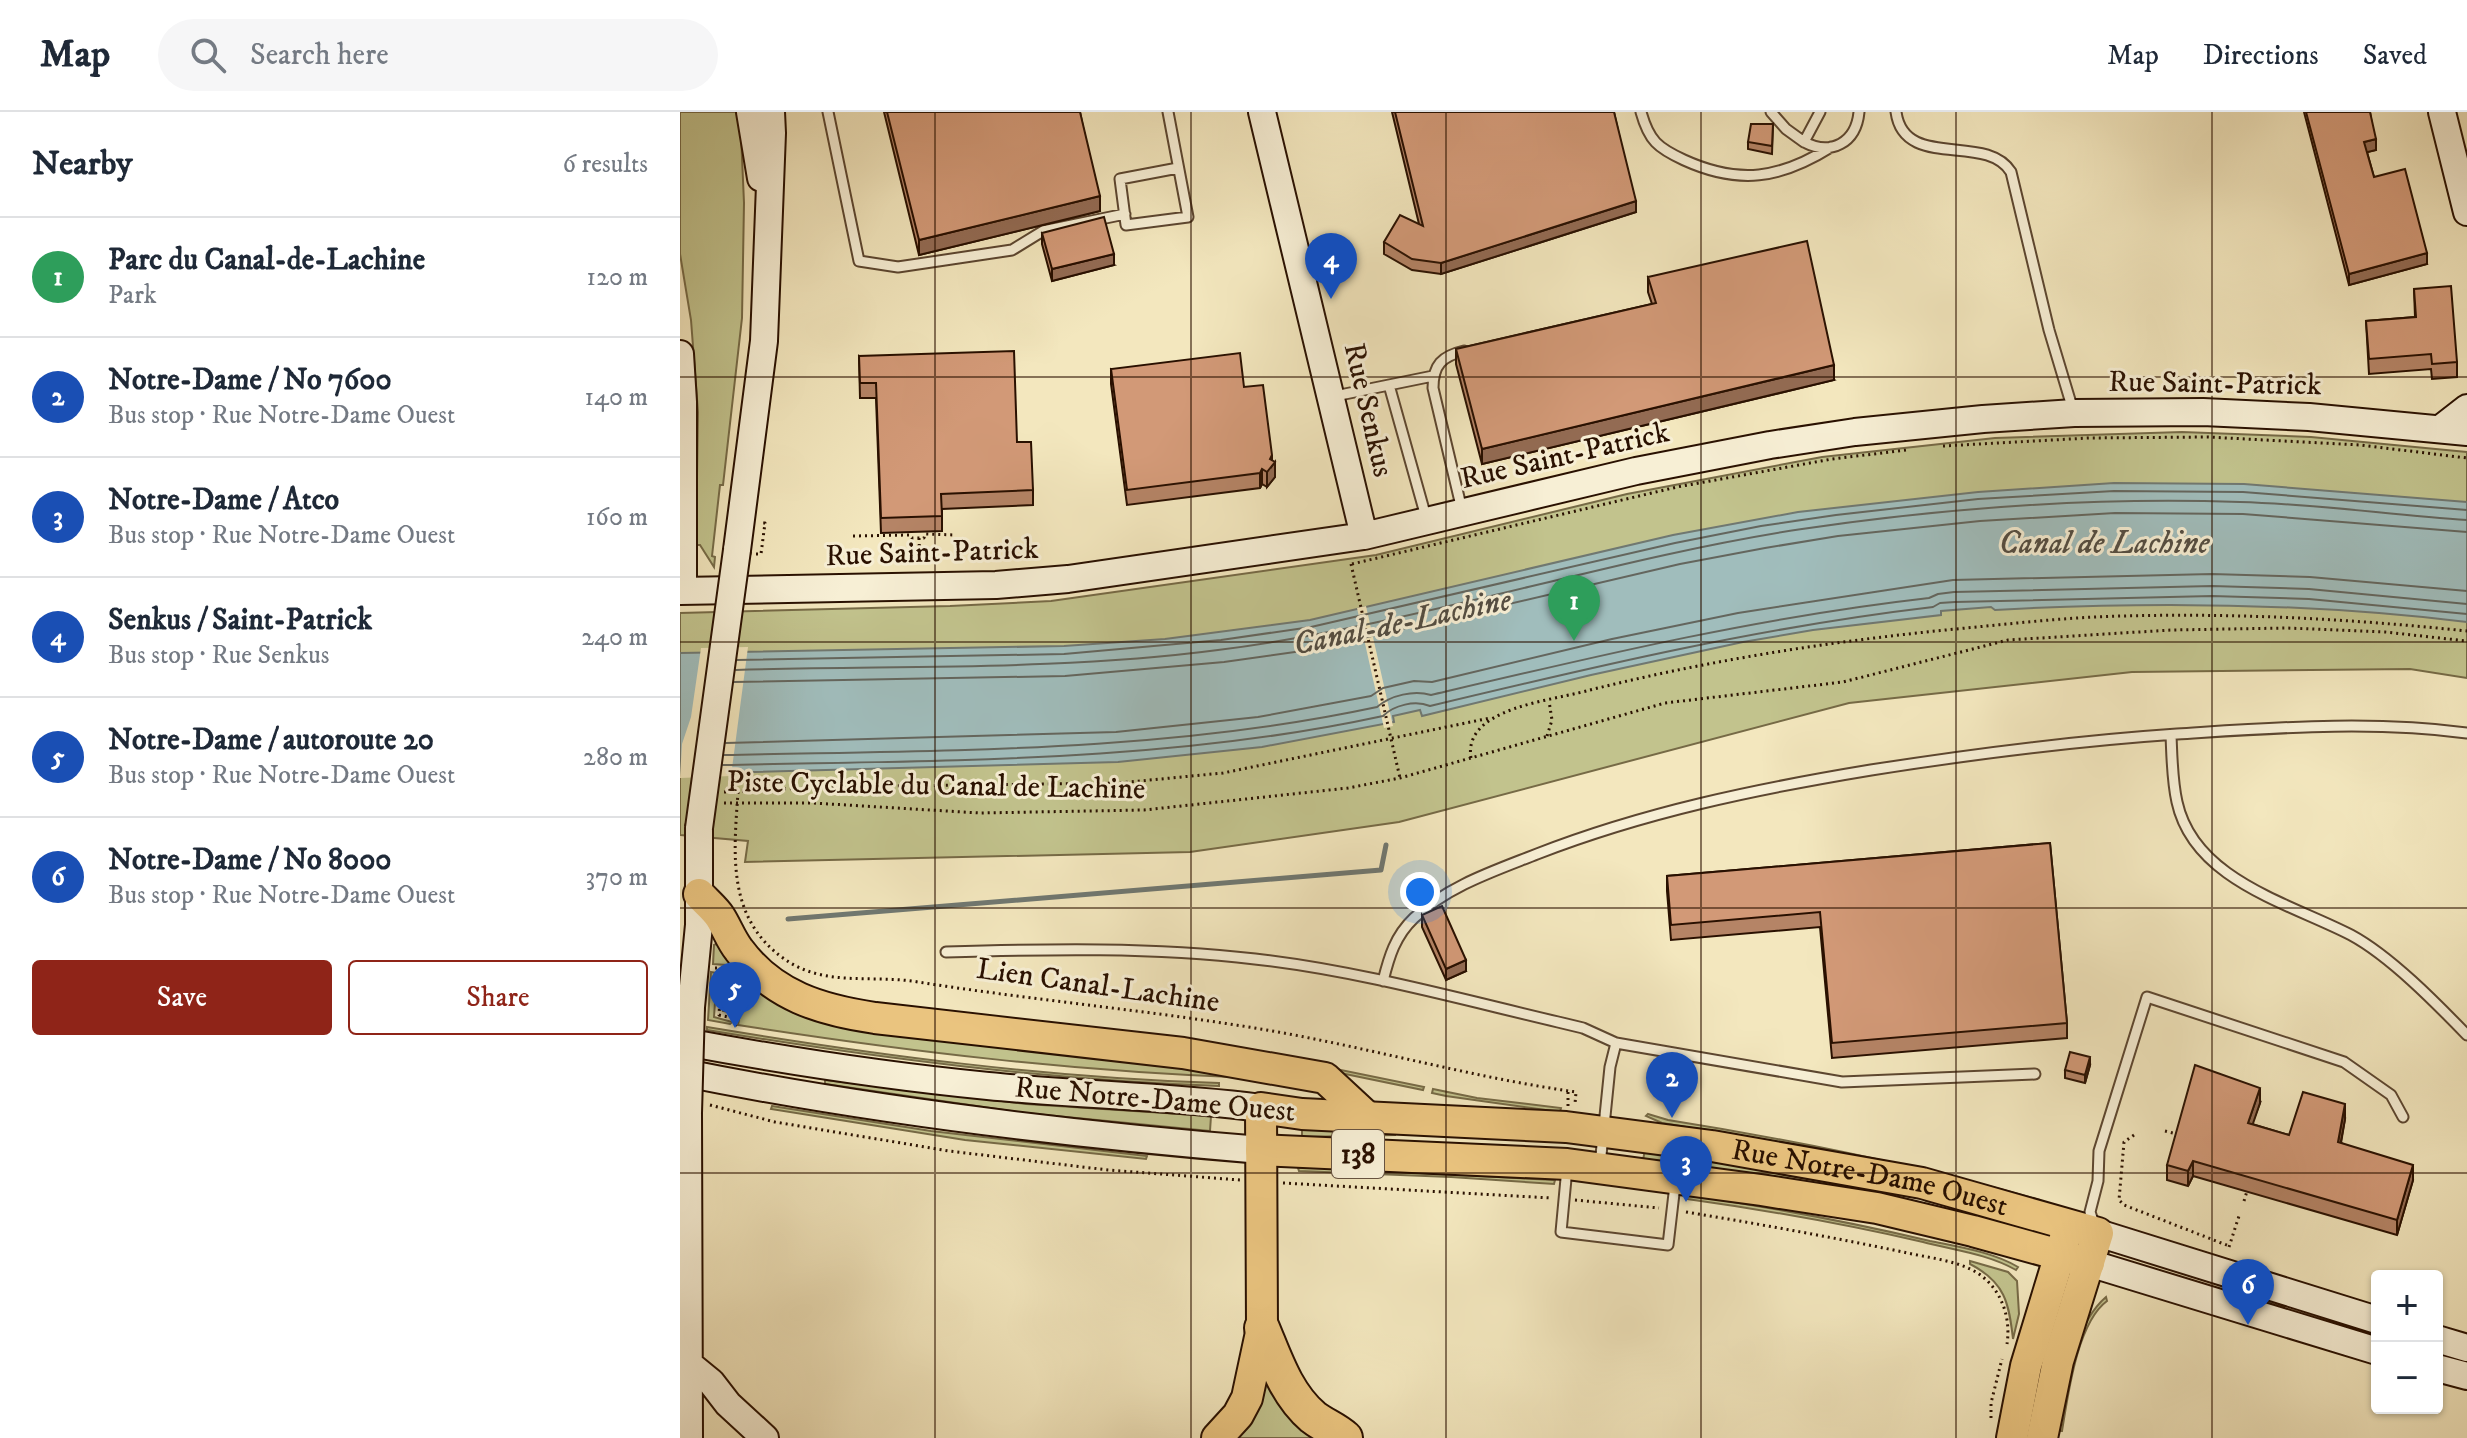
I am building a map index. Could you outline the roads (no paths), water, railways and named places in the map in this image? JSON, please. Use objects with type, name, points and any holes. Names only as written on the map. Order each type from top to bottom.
[{"type":"highway","points":[[1262,1328],[1281,1375],[1296,1399],[1314,1418],[1345,1438]]},
{"type":"main road","points":[[750,112],[767,209]]},
{"type":"main road","points":[[689,1438],[696,1108],[691,1007],[699,925],[690,900],[764,341],[771,112]]},
{"type":"main road","name":"Rue Senkus","points":[[1262,112],[1364,536]]},
{"type":"main road","points":[[2442,112],[2467,212]]},
{"type":"main road","points":[[680,354],[683,402],[681,591]]},
{"type":"main road","points":[[2440,429],[2467,408]]},
{"type":"main road","name":"Rue Saint-Patrick","points":[[681,591],[1032,583],[1364,536],[1636,471],[1784,443],[1937,423],[2074,413],[2241,413],[2467,432]]},
{"type":"main road","points":[[690,900],[720,917],[730,938],[760,973],[785,992],[812,1005],[875,1018],[1217,1058],[1325,1078],[1366,1116]]},
{"type":"main road","name":"Rue Notre-Dame Ouest","points":[[680,1041],[952,1082],[1207,1101],[1293,1113],[1604,1130],[1725,1148],[1922,1183],[2086,1223],[2371,1318]]},
{"type":"main road","name":"Rue Notre-Dame Ouest","points":[[680,1072],[952,1119],[1109,1138],[1261,1150],[1567,1164],[1877,1208],[2075,1259],[2371,1349]]},
{"type":"main road","points":[[1217,1438],[1238,1415],[1247,1398],[1262,1328],[1261,1108]]},
{"type":"main road","points":[[2042,1438],[2075,1259],[2086,1223]]},
{"type":"main road","points":[[2012,1438],[2028,1356],[2075,1259]]},
{"type":"main road","points":[[2443,1341],[2467,1348]]},
{"type":"main road","points":[[689,1364],[711,1382],[728,1404],[765,1438]]},
{"type":"main road","points":[[2443,1370],[2467,1376]]},
{"type":"lane","points":[[828,112],[859,261],[898,267],[1012,250],[1043,231],[1125,214]]},
{"type":"lane","points":[[1168,112],[1188,217],[1126,225],[1120,179],[1178,168]]},
{"type":"lane","points":[[1641,112],[1646,130],[1666,151],[1705,169],[1736,176],[1791,169],[1831,147]]},
{"type":"lane","points":[[1771,112],[1786,129],[1820,149],[1841,145],[1851,136],[1859,112]]},
{"type":"lane","points":[[1804,142],[1820,112]]},
{"type":"lane","points":[[1896,112],[1902,131],[1918,144],[1989,156],[2006,163],[2011,172],[2049,330],[2074,413]]},
{"type":"lane","points":[[1463,513],[1433,388],[1433,376],[1439,361],[1448,354],[1477,348]]},
{"type":"lane","points":[[1332,397],[1433,376]]},
{"type":"lane","points":[[1389,385],[1428,522]]},
{"type":"lane","points":[[1383,981],[1399,934],[1412,919],[1446,893],[1496,870],[1631,820],[1683,806],[1801,782],[2056,743],[2314,727],[2411,728],[2467,733]]},
{"type":"lane","points":[[2171,735],[2176,801],[2186,829],[2207,855],[2245,885],[2367,946],[2467,1035]]},
{"type":"lane","points":[[946,952],[1143,950],[1257,959],[1383,981],[1583,1028],[1616,1043],[1842,1082],[2035,1074]]},
{"type":"lane","points":[[2086,1223],[2098,1181],[2102,1136],[2147,997],[2344,1062],[2394,1098],[2403,1117]]},
{"type":"lane","points":[[1600,1168],[1610,1067],[1616,1043]]},
{"type":"lane","points":[[1567,1164],[1561,1232],[1668,1245],[1676,1179]]},
{"type":"water","name":"Canal de Lachine","points":[[2114,483],[2244,484],[2467,502],[2467,622],[2290,607],[2113,605],[1941,611],[1941,615],[1813,630],[1743,642],[1422,716],[1420,710],[1393,716],[1394,722],[1262,747],[1118,762],[680,774],[680,653],[1064,646],[1165,639],[1310,620],[1673,535],[1798,512],[1978,492]]},
{"type":"waterway","points":[[788,919],[1381,870],[1386,845]]},
{"type":"place","name":"Senkus / Saint-Patrick","points":[[1331,299]]},
{"type":"place","name":"Parc du Canal-de-Lachine","points":[[1574,641]]},
{"type":"place","name":"Notre-Dame / autoroute 20","points":[[735,1028]]},
{"type":"place","name":"Notre-Dame / No 7600","points":[[1672,1118]]},
{"type":"place","name":"Notre-Dame / Atco","points":[[1686,1202]]},
{"type":"place","name":"Notre-Dame / No 8000","points":[[2248,1325]]},
{"type":"water label","name":"Canal-de-Lachine","points":[[1402,623]]}]
